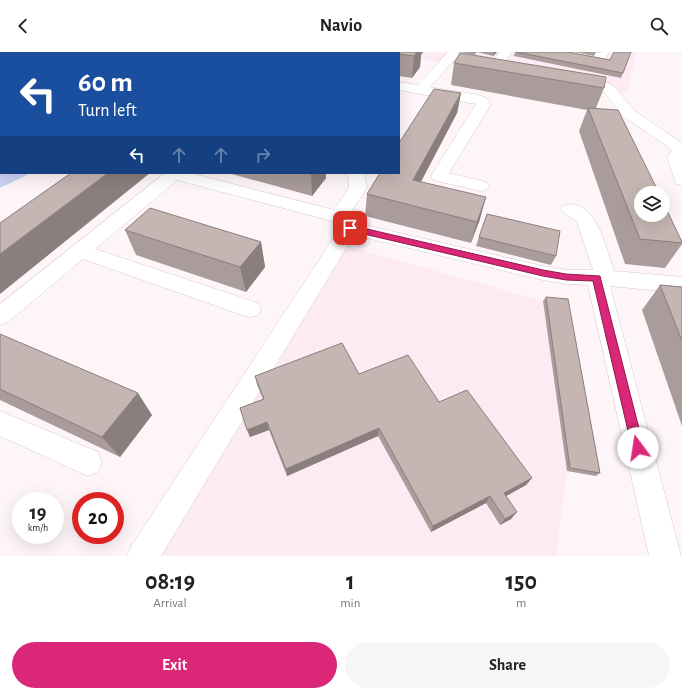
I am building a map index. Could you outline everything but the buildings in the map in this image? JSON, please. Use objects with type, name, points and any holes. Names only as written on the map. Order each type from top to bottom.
[{"type":"street","points":[[497,62],[506,52]]},
{"type":"street","points":[[563,52],[594,58],[601,56],[604,52]]},
{"type":"street","points":[[421,90],[446,53],[510,65]]},
{"type":"street","points":[[566,77],[609,89],[624,109],[633,117],[661,133],[674,143],[681,151],[675,157],[682,180]]},
{"type":"street","points":[[400,86],[479,100],[483,102],[483,106],[439,176],[480,186]]},
{"type":"street","points":[[0,316],[173,174]]},
{"type":"street","points":[[177,174],[344,222],[543,273],[566,277],[602,278],[682,285]]},
{"type":"street","points":[[143,556],[344,222],[358,188],[356,174]]},
{"type":"street","points":[[570,209],[580,214],[586,220],[602,278],[665,556]]},
{"type":"street","points":[[81,250],[250,309]]},
{"type":"street","points":[[0,423],[88,462]]},
{"type":"shaded area","points":[[400,52],[636,52],[628,93],[430,60]]},
{"type":"shaded area","points":[[343,245],[543,301],[567,471],[556,556],[168,556],[155,549]]},
{"type":"water","points":[[0,174],[29,174],[0,188]]},
{"type":"route","points":[[350,228],[543,273],[566,277],[597,278],[638,448]]}]
